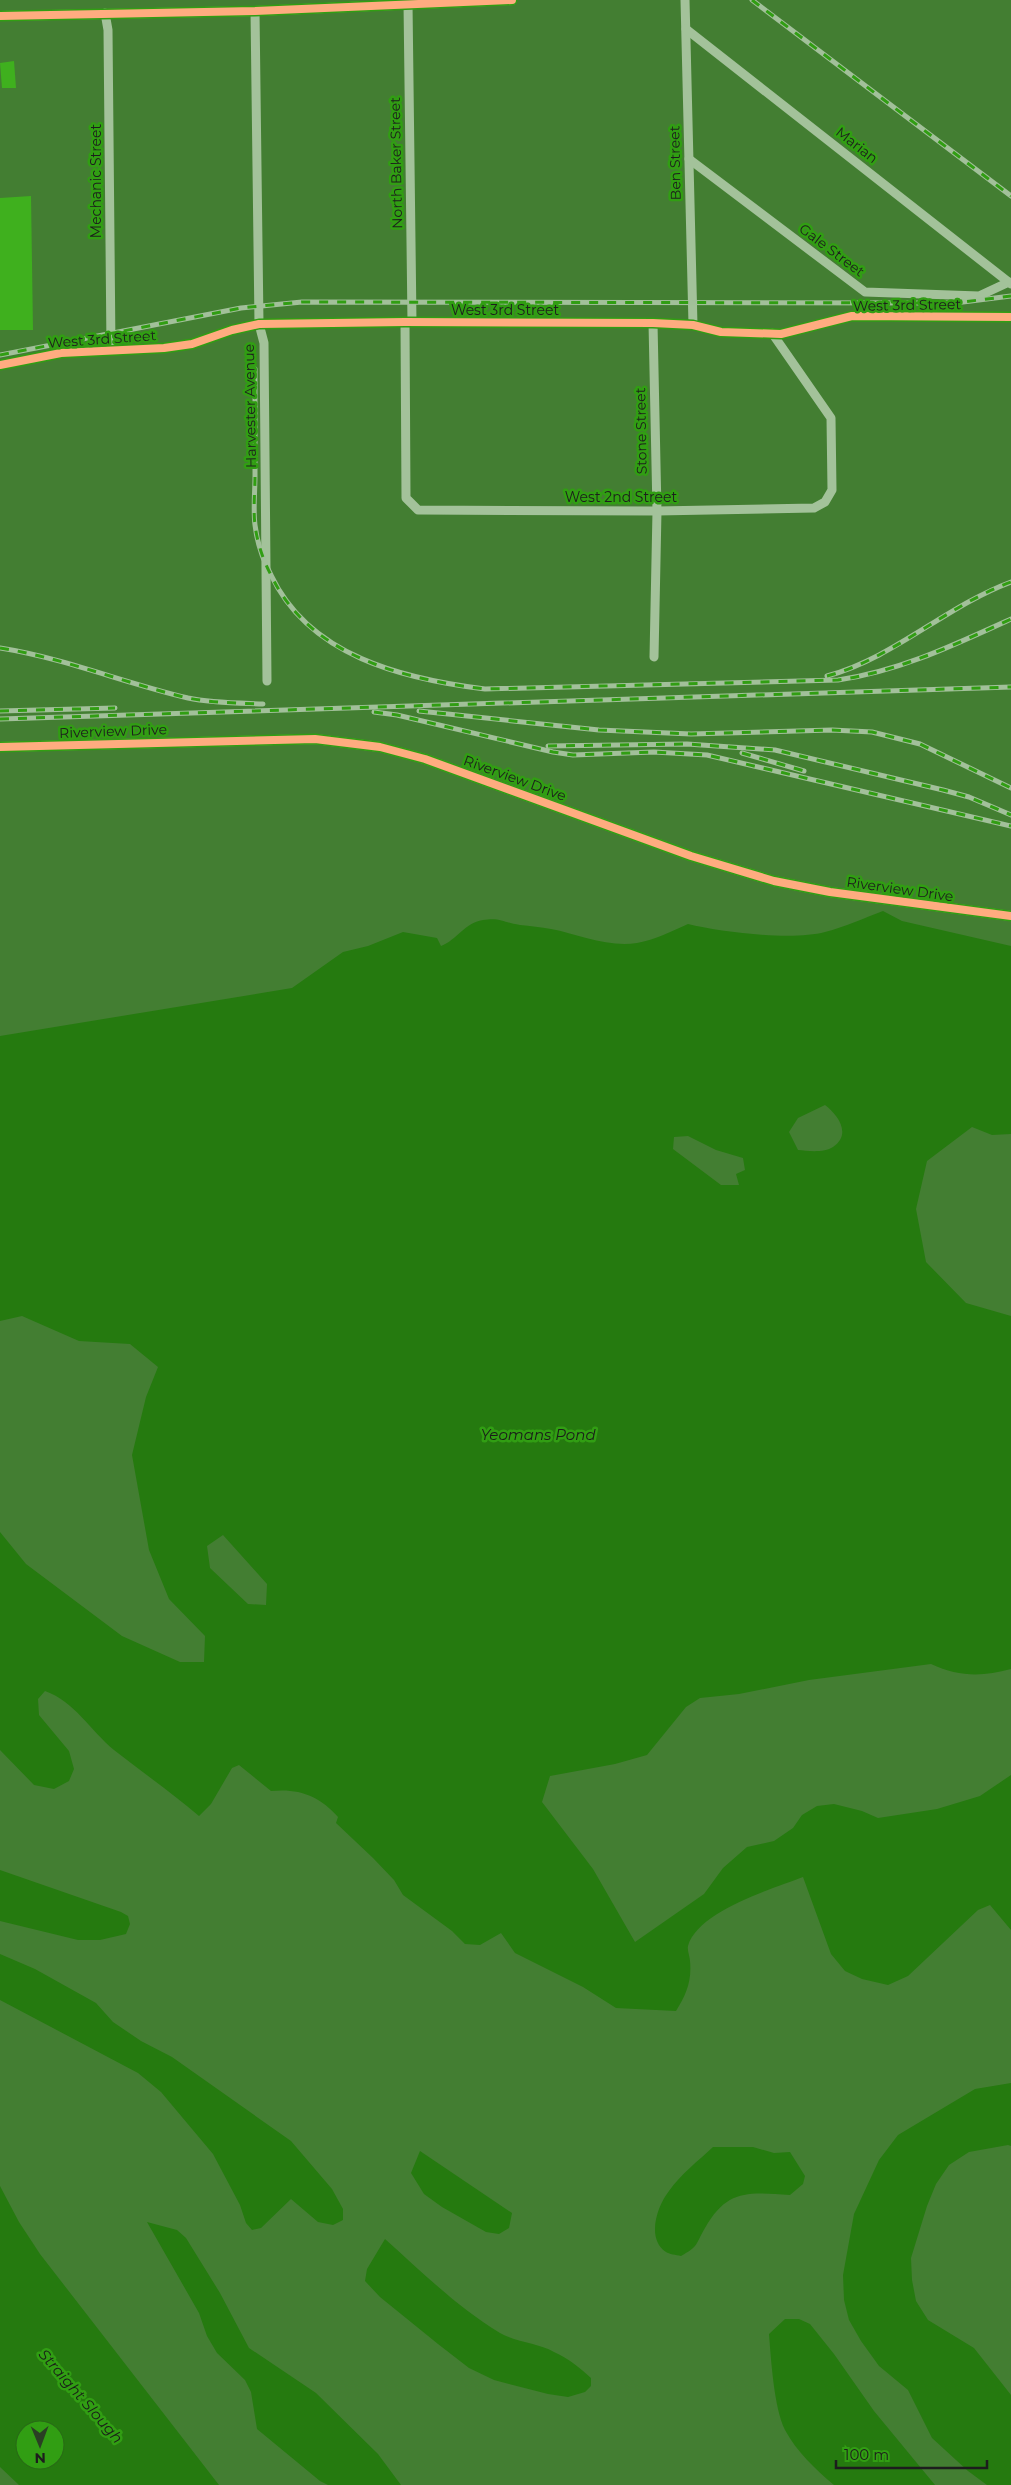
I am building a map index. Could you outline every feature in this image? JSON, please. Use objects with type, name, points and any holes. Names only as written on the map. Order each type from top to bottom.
[{"type":"street","points":[[0,16],[255,11],[335,3],[512,0]]},
{"type":"street","name":"Ben Street","points":[[685,0],[693,325]]},
{"type":"street","name":"North Baker Street","points":[[406,498],[408,3]]},
{"type":"street","name":"Harvester Avenue","points":[[255,11],[259,324],[264,343],[267,681]]},
{"type":"street","name":"Mechanic Street","points":[[106,13],[108,30],[110,349]]},
{"type":"street","name":"Marian","points":[[686,29],[1010,283]]},
{"type":"street","name":"Gale Street","points":[[689,159],[865,292],[979,296],[1010,283]]},
{"type":"street","name":"West 3rd Street","points":[[0,364],[61,353],[110,349],[164,348],[192,344],[232,330],[259,324],[408,322],[653,323],[693,325],[721,332],[781,334],[852,316],[1011,317]]},
{"type":"street","name":"Stone Street","points":[[653,323],[656,512],[654,657]]},
{"type":"street","name":"West 2nd Street","points":[[406,498],[418,510],[656,512],[800,510],[814,508],[825,502],[832,490],[831,418],[772,333]]},
{"type":"street","name":"Riverview Drive","points":[[0,747],[284,738],[345,741],[380,747],[425,759],[691,856],[774,881],[830,892],[1011,916]]},
{"type":"shaded area","points":[[14,61],[16,88],[2,88],[0,63]]},
{"type":"shaded area","points":[[31,196],[33,330],[0,330],[0,198]]},
{"type":"water","name":"Yeomans Pond","points":[[883,911],[902,921],[1011,946],[1011,1134],[992,1135],[972,1127],[927,1161],[916,1209],[926,1262],[966,1303],[1011,1316],[1011,1669],[971,1674],[951,1671],[931,1664],[809,1680],[739,1694],[700,1698],[686,1707],[647,1755],[615,1764],[550,1776],[542,1802],[593,1869],[635,1942],[704,1894],[723,1868],[747,1847],[774,1841],[793,1828],[802,1815],[817,1806],[834,1804],[862,1811],[878,1818],[937,1809],[980,1796],[1011,1775],[1011,1930],[990,1905],[978,1910],[908,1976],[888,1985],[862,1979],[845,1971],[831,1954],[803,1877],[738,1903],[706,1922],[695,1933],[688,1946],[690,1959],[689,1981],[683,1999],[676,2011],[616,2008],[583,1987],[515,1953],[501,1933],[480,1945],[465,1944],[452,1931],[403,1895],[394,1880],[336,1823],[338,1817],[316,1799],[300,1792],[271,1791],[239,1765],[232,1768],[211,1804],[199,1816],[114,1750],[74,1709],[56,1696],[45,1691],[38,1699],[39,1715],[69,1751],[74,1769],[69,1781],[54,1789],[34,1785],[0,1750],[0,1532],[26,1564],[122,1636],[180,1662],[204,1662],[205,1636],[169,1599],[149,1550],[132,1455],[146,1397],[158,1367],[130,1344],[79,1341],[22,1316],[0,1321],[0,1036],[292,988],[343,952],[368,946],[403,932],[437,938],[441,946],[452,940],[471,924],[489,919],[551,929],[605,942],[626,944],[650,940],[688,924],[719,930],[776,936],[811,935],[840,928]],"holes":[[[825,1105],[841,1125],[842,1136],[839,1142],[825,1150],[798,1150],[789,1132],[798,1118]],[[688,1136],[716,1150],[743,1158],[745,1170],[736,1174],[739,1185],[721,1185],[673,1149],[674,1137]],[[223,1535],[267,1584],[266,1605],[248,1604],[210,1568],[207,1546]]]},
{"type":"water","points":[[0,1870],[121,1912],[128,1916],[130,1924],[126,1934],[100,1940],[78,1940],[0,1921]]},
{"type":"water","points":[[0,1954],[35,1969],[96,2003],[113,2022],[141,2041],[172,2057],[291,2141],[332,2189],[343,2209],[343,2220],[333,2225],[318,2222],[291,2199],[261,2228],[252,2230],[246,2223],[240,2205],[213,2154],[161,2092],[138,2073],[0,2000]]},
{"type":"water","points":[[1011,2083],[1011,2146],[969,2152],[949,2165],[936,2184],[927,2206],[911,2258],[912,2280],[916,2301],[928,2320],[974,2348],[1011,2395],[1011,2485],[987,2485],[968,2471],[932,2438],[908,2390],[879,2366],[861,2341],[849,2320],[844,2300],[843,2275],[854,2214],[879,2160],[898,2135],[975,2089]]},
{"type":"water","points":[[713,2147],[753,2147],[774,2153],[790,2152],[805,2176],[803,2184],[790,2195],[750,2194],[730,2200],[713,2215],[696,2245],[691,2250],[681,2256],[667,2253],[656,2239],[655,2231],[661,2205],[679,2179]]},
{"type":"water","points":[[420,2151],[512,2213],[509,2228],[499,2234],[486,2232],[442,2207],[424,2194],[411,2173]]},
{"type":"water","name":"Straight Slough","points":[[0,2186],[19,2222],[40,2254],[219,2485],[19,2485],[0,2467]]},
{"type":"water","points":[[147,2222],[177,2230],[186,2238],[220,2293],[249,2348],[316,2393],[378,2454],[401,2485],[328,2485],[320,2481],[257,2429],[251,2392],[245,2380],[217,2353],[207,2336],[199,2313]]},
{"type":"water","points":[[385,2239],[440,2289],[484,2323],[507,2336],[548,2349],[564,2357],[591,2378],[591,2386],[585,2392],[568,2397],[548,2394],[494,2380],[469,2368],[380,2297],[365,2281],[367,2269]]},
{"type":"water","points":[[785,2319],[799,2319],[810,2324],[834,2354],[874,2411],[935,2485],[834,2485],[807,2460],[785,2430],[776,2397],[769,2334]]},
{"type":"railway","points":[[752,0],[1011,196]]},
{"type":"railway","points":[[0,355],[241,308],[302,302],[955,303],[1011,296]]},
{"type":"railway","points":[[255,369],[254,519],[259,544],[268,569],[288,603],[309,626],[334,644],[362,659],[391,670],[454,685],[485,689],[838,680],[905,664],[1011,619]]},
{"type":"railway","points":[[827,676],[875,657],[964,604],[1011,582]]},
{"type":"railway","points":[[0,648],[71,664],[197,700],[263,704]]},
{"type":"railway","points":[[0,719],[1011,687]]},
{"type":"railway","points":[[0,711],[115,708]]},
{"type":"railway","points":[[419,711],[599,730],[691,734],[832,730],[872,732],[920,744],[1011,788]]},
{"type":"railway","points":[[374,712],[397,715],[553,752],[573,755],[654,752],[707,755],[1011,826]]},
{"type":"railway","points":[[548,746],[687,744],[775,750],[969,797],[1011,815]]},
{"type":"railway","points":[[742,753],[804,771]]},
{"type":"cycle path","points":[[0,16],[255,11],[512,0]]},
{"type":"cycle path","points":[[0,365],[61,353],[164,348],[192,344],[232,330],[259,324],[405,322],[653,323],[693,325],[721,332],[781,334],[852,316],[1011,317]]},
{"type":"cycle path","points":[[0,747],[315,739],[380,747],[425,759],[691,856],[774,881],[830,892],[1011,916]]}]
